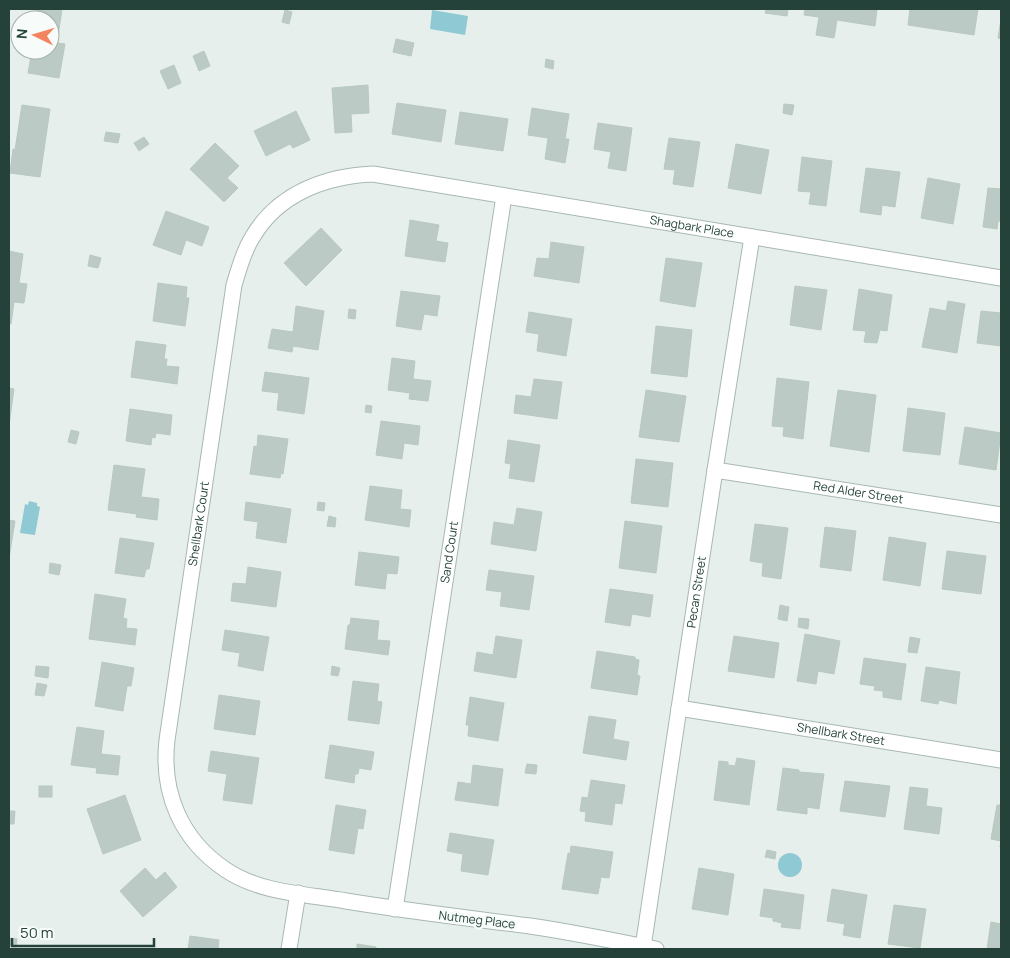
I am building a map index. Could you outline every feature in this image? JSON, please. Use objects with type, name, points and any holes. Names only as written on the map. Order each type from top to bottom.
[{"type":"street","name":"Shagbark Place","points":[[382,175],[1001,278]]},
{"type":"street","name":"Shellbark Court","points":[[298,892],[275,889],[244,880],[214,862],[197,846],[183,827],[168,788],[166,769],[167,740],[234,285],[242,260],[251,239],[261,223],[279,206],[296,194],[316,184],[340,177],[382,175]]},
{"type":"street","name":"Sand Court","points":[[395,909],[504,196]]},
{"type":"street","name":"Pecan Street","points":[[650,948],[679,708],[752,237]]},
{"type":"street","name":"Red Alder Street","points":[[715,470],[1001,515]]},
{"type":"street","name":"Shellbark Street","points":[[679,708],[1001,760]]},
{"type":"street","name":"Nutmeg Place","points":[[298,892],[395,909],[531,926],[650,948]]},
{"type":"street","points":[[288,949],[298,892]]},
{"type":"water","points":[[432,10],[468,16],[465,35],[430,29]]},
{"type":"water","points":[[29,501],[37,503],[37,506],[40,507],[35,535],[20,533],[25,504],[28,505]]},
{"type":"water","points":[[790,853],[799,856],[802,865],[799,874],[790,877],[781,874],[778,865],[781,856]]},
{"type":"building","points":[[62,9],[60,23],[60,10],[36,10]]},
{"type":"building","points":[[766,9],[788,9],[787,16],[765,13]]},
{"type":"building","points":[[805,9],[877,9],[875,26],[837,20],[834,38],[816,35],[819,17],[804,15]]},
{"type":"building","points":[[910,9],[978,9],[974,35],[908,25]]},
{"type":"building","points":[[285,10],[292,12],[289,24],[282,22]]},
{"type":"building","points":[[1001,19],[1001,39],[998,38]]},
{"type":"building","points":[[396,39],[414,43],[411,56],[393,52]]},
{"type":"building","points":[[60,43],[65,44],[59,78],[28,73],[30,60],[60,60]]},
{"type":"building","points":[[204,51],[210,66],[199,71],[193,56]]},
{"type":"building","points":[[546,59],[554,61],[553,69],[545,67]]},
{"type":"building","points":[[174,65],[181,83],[168,89],[160,71]]},
{"type":"building","points":[[368,85],[369,113],[351,114],[352,132],[335,133],[332,88]]},
{"type":"building","points":[[397,103],[446,110],[441,142],[392,134]]},
{"type":"building","points":[[784,104],[794,105],[792,115],[783,113]]},
{"type":"building","points":[[22,105],[50,109],[40,177],[10,173]]},
{"type":"building","points":[[532,108],[569,114],[565,139],[569,139],[565,163],[545,159],[548,138],[528,135]]},
{"type":"building","points":[[296,111],[310,140],[293,148],[290,144],[266,156],[254,131]]},
{"type":"building","points":[[460,112],[508,119],[503,151],[455,144]]},
{"type":"building","points":[[598,123],[632,128],[626,171],[608,168],[611,152],[594,149]]},
{"type":"building","points":[[106,132],[120,134],[118,143],[104,141]]},
{"type":"building","points":[[144,137],[149,144],[139,151],[134,143]]},
{"type":"building","points":[[669,138],[700,142],[693,187],[673,184],[675,170],[664,169]]},
{"type":"building","points":[[215,143],[239,166],[227,178],[238,188],[224,202],[190,169]]},
{"type":"building","points":[[736,144],[769,150],[761,194],[728,188]]},
{"type":"building","points":[[802,157],[832,161],[826,206],[809,204],[811,192],[798,191]]},
{"type":"building","points":[[866,168],[900,172],[895,207],[882,205],[881,215],[860,212]]},
{"type":"building","points":[[928,178],[960,184],[953,224],[921,218]]},
{"type":"building","points":[[988,188],[1001,189],[1001,221],[998,221],[997,229],[983,227]]},
{"type":"building","points":[[166,211],[209,227],[202,246],[186,240],[181,255],[153,245]]},
{"type":"building","points":[[410,220],[439,225],[436,241],[448,243],[445,262],[405,256]]},
{"type":"building","points":[[321,228],[342,250],[306,286],[284,263]]},
{"type":"building","points":[[551,242],[584,247],[579,283],[534,276],[537,258],[549,259]]},
{"type":"building","points":[[9,251],[23,254],[19,283],[27,284],[24,303],[14,302],[11,324],[9,323]]},
{"type":"building","points":[[90,255],[101,258],[98,268],[88,266]]},
{"type":"building","points":[[666,258],[702,263],[695,307],[660,301]]},
{"type":"building","points":[[158,283],[187,287],[186,298],[189,298],[185,326],[153,321]]},
{"type":"building","points":[[795,286],[827,290],[821,330],[790,325]]},
{"type":"building","points":[[859,289],[892,295],[887,331],[880,330],[877,343],[864,342],[866,331],[853,330]]},
{"type":"building","points":[[401,291],[440,296],[437,316],[424,314],[421,330],[396,326]]},
{"type":"building","points":[[948,301],[965,304],[957,353],[922,347],[930,308],[946,311]]},
{"type":"building","points":[[296,306],[324,311],[318,350],[293,346],[292,352],[268,348],[272,329],[293,332]]},
{"type":"building","points":[[349,309],[356,310],[355,319],[348,318]]},
{"type":"building","points":[[981,311],[1001,313],[1001,346],[977,343]]},
{"type":"building","points":[[529,312],[572,319],[566,356],[537,351],[539,334],[526,332]]},
{"type":"building","points":[[656,326],[692,330],[687,377],[651,373]]},
{"type":"building","points":[[136,341],[166,345],[164,359],[167,359],[166,366],[179,367],[177,384],[131,377]]},
{"type":"building","points":[[392,358],[415,361],[413,379],[431,381],[428,401],[409,399],[410,393],[388,390]]},
{"type":"building","points":[[265,372],[309,378],[304,414],[277,410],[279,393],[262,391]]},
{"type":"building","points":[[777,378],[809,382],[803,439],[783,436],[784,427],[772,426]]},
{"type":"building","points":[[534,379],[562,382],[557,419],[514,413],[516,395],[531,397]]},
{"type":"building","points":[[9,388],[14,389],[9,425]]},
{"type":"building","points":[[646,390],[686,396],[679,442],[639,437]]},
{"type":"building","points":[[838,390],[876,395],[869,452],[830,446]]},
{"type":"building","points":[[366,405],[372,406],[371,413],[365,412]]},
{"type":"building","points":[[908,408],[945,413],[940,455],[903,451]]},
{"type":"building","points":[[130,409],[172,415],[170,435],[156,433],[155,438],[152,437],[151,445],[126,441]]},
{"type":"building","points":[[381,421],[420,426],[418,445],[404,443],[402,459],[376,455]]},
{"type":"building","points":[[965,427],[1001,433],[996,470],[959,464]]},
{"type":"building","points":[[71,430],[79,432],[76,444],[68,442]]},
{"type":"building","points":[[258,435],[288,439],[283,474],[281,473],[280,478],[250,474],[254,446],[257,447]]},
{"type":"building","points":[[508,440],[540,445],[534,482],[509,478],[511,464],[505,463]]},
{"type":"building","points":[[636,459],[673,463],[668,507],[631,503]]},
{"type":"building","points":[[114,465],[145,469],[141,497],[159,499],[157,520],[136,517],[137,514],[108,510]]},
{"type":"building","points":[[370,486],[402,490],[400,509],[411,510],[409,527],[365,520]]},
{"type":"building","points":[[246,502],[291,509],[286,543],[256,538],[258,522],[244,520]]},
{"type":"building","points":[[318,502],[325,503],[324,511],[317,510]]},
{"type":"building","points":[[517,508],[542,512],[536,551],[491,544],[494,522],[514,525]]},
{"type":"building","points":[[329,516],[336,518],[335,527],[327,526]]},
{"type":"building","points":[[9,520],[15,521],[9,558]]},
{"type":"building","points":[[625,521],[662,526],[656,573],[619,568]]},
{"type":"building","points":[[755,524],[788,528],[781,579],[762,576],[763,563],[750,561]]},
{"type":"building","points":[[825,527],[856,531],[851,571],[820,567]]},
{"type":"building","points":[[889,537],[926,543],[920,586],[883,580]]},
{"type":"building","points":[[120,538],[154,543],[149,569],[146,569],[144,577],[115,573]]},
{"type":"building","points":[[947,551],[986,556],[981,594],[942,589]]},
{"type":"building","points":[[359,552],[399,557],[397,574],[387,573],[385,589],[355,585]]},
{"type":"building","points":[[50,563],[61,565],[59,575],[49,573]]},
{"type":"building","points":[[248,567],[281,572],[276,607],[231,601],[233,583],[246,584]]},
{"type":"building","points":[[489,570],[534,576],[529,610],[500,606],[502,592],[486,590]]},
{"type":"building","points":[[610,589],[653,595],[650,617],[632,614],[630,626],[605,622]]},
{"type":"building","points":[[95,594],[126,599],[123,618],[127,619],[126,628],[137,629],[135,645],[89,639]]},
{"type":"building","points":[[780,605],[789,607],[787,621],[778,619]]},
{"type":"building","points":[[351,618],[379,621],[377,640],[390,641],[388,655],[345,649],[348,625],[350,625]]},
{"type":"building","points":[[799,618],[809,619],[808,629],[798,627]]},
{"type":"building","points":[[225,630],[269,637],[263,671],[238,666],[240,653],[222,650]]},
{"type":"building","points":[[805,634],[840,641],[834,674],[818,671],[816,684],[797,681]]},
{"type":"building","points":[[496,636],[522,640],[516,678],[474,671],[477,652],[493,655]]},
{"type":"building","points":[[734,636],[779,643],[774,678],[728,671]]},
{"type":"building","points":[[910,637],[920,639],[917,653],[908,652]]},
{"type":"building","points":[[597,651],[635,657],[635,659],[639,660],[637,675],[640,676],[637,695],[591,688]]},
{"type":"building","points":[[864,658],[906,664],[901,700],[883,697],[883,691],[874,690],[875,686],[860,684]]},
{"type":"building","points":[[102,662],[134,668],[131,686],[127,686],[123,711],[95,706]]},
{"type":"building","points":[[36,666],[49,667],[48,678],[35,676]]},
{"type":"building","points":[[332,666],[340,668],[338,676],[331,675]]},
{"type":"building","points":[[926,667],[960,672],[956,704],[939,700],[938,704],[921,701]]},
{"type":"building","points":[[353,681],[379,684],[377,701],[382,702],[379,724],[348,720]]},
{"type":"building","points":[[37,683],[47,685],[44,696],[35,695]]},
{"type":"building","points":[[219,695],[260,701],[255,735],[214,729]]},
{"type":"building","points":[[470,697],[504,703],[498,741],[468,736],[469,725],[466,725]]},
{"type":"building","points":[[589,716],[616,720],[613,739],[629,742],[626,760],[583,753]]},
{"type":"building","points":[[77,727],[104,731],[101,754],[120,756],[118,775],[96,773],[97,768],[71,765]]},
{"type":"building","points":[[330,745],[374,752],[371,770],[359,768],[358,774],[355,774],[354,783],[325,778]]},
{"type":"building","points":[[211,751],[259,758],[252,804],[223,800],[227,774],[208,771]]},
{"type":"building","points":[[737,758],[755,761],[749,805],[714,800],[719,761],[728,762],[728,765],[735,766]]},
{"type":"building","points":[[527,764],[537,765],[536,774],[525,773]]},
{"type":"building","points":[[473,765],[503,769],[498,806],[455,800],[458,782],[471,784]]},
{"type":"building","points":[[783,768],[799,770],[799,772],[824,774],[819,809],[807,807],[807,814],[777,810]]},
{"type":"building","points":[[591,780],[625,785],[622,804],[615,803],[612,825],[585,821],[586,812],[580,811],[582,797],[588,798]]},
{"type":"building","points":[[845,781],[890,786],[885,817],[840,811]]},
{"type":"building","points":[[39,786],[52,786],[52,797],[39,797]]},
{"type":"building","points":[[910,787],[928,789],[926,806],[942,808],[939,834],[904,829]]},
{"type":"building","points":[[125,795],[141,840],[103,854],[87,809]]},
{"type":"building","points":[[336,805],[366,810],[363,829],[358,828],[354,854],[329,850]]},
{"type":"building","points":[[997,805],[1001,805],[1001,841],[991,839]]},
{"type":"building","points":[[9,811],[15,811],[14,824],[9,824]]},
{"type":"building","points":[[450,833],[494,840],[488,875],[461,871],[463,854],[447,851]]},
{"type":"building","points":[[571,846],[613,852],[609,878],[601,877],[598,894],[562,889],[568,853],[570,854]]},
{"type":"building","points":[[767,850],[776,852],[775,859],[765,857]]},
{"type":"building","points":[[145,868],[156,880],[165,872],[177,887],[143,917],[120,891]]},
{"type":"building","points":[[699,868],[734,874],[728,915],[692,909]]},
{"type":"building","points":[[764,889],[804,895],[800,929],[781,927],[782,923],[773,921],[773,918],[760,916]]},
{"type":"building","points":[[832,889],[867,895],[860,938],[843,935],[845,924],[827,921]]},
{"type":"building","points":[[894,905],[926,909],[920,948],[888,944]]},
{"type":"building","points":[[991,922],[1001,924],[1001,949],[987,949]]},
{"type":"building","points":[[190,936],[219,940],[218,949],[188,949]]},
{"type":"building","points":[[10,938],[17,939],[16,947],[9,945]]},
{"type":"building","points":[[357,944],[376,947],[376,949],[357,949]]}]
